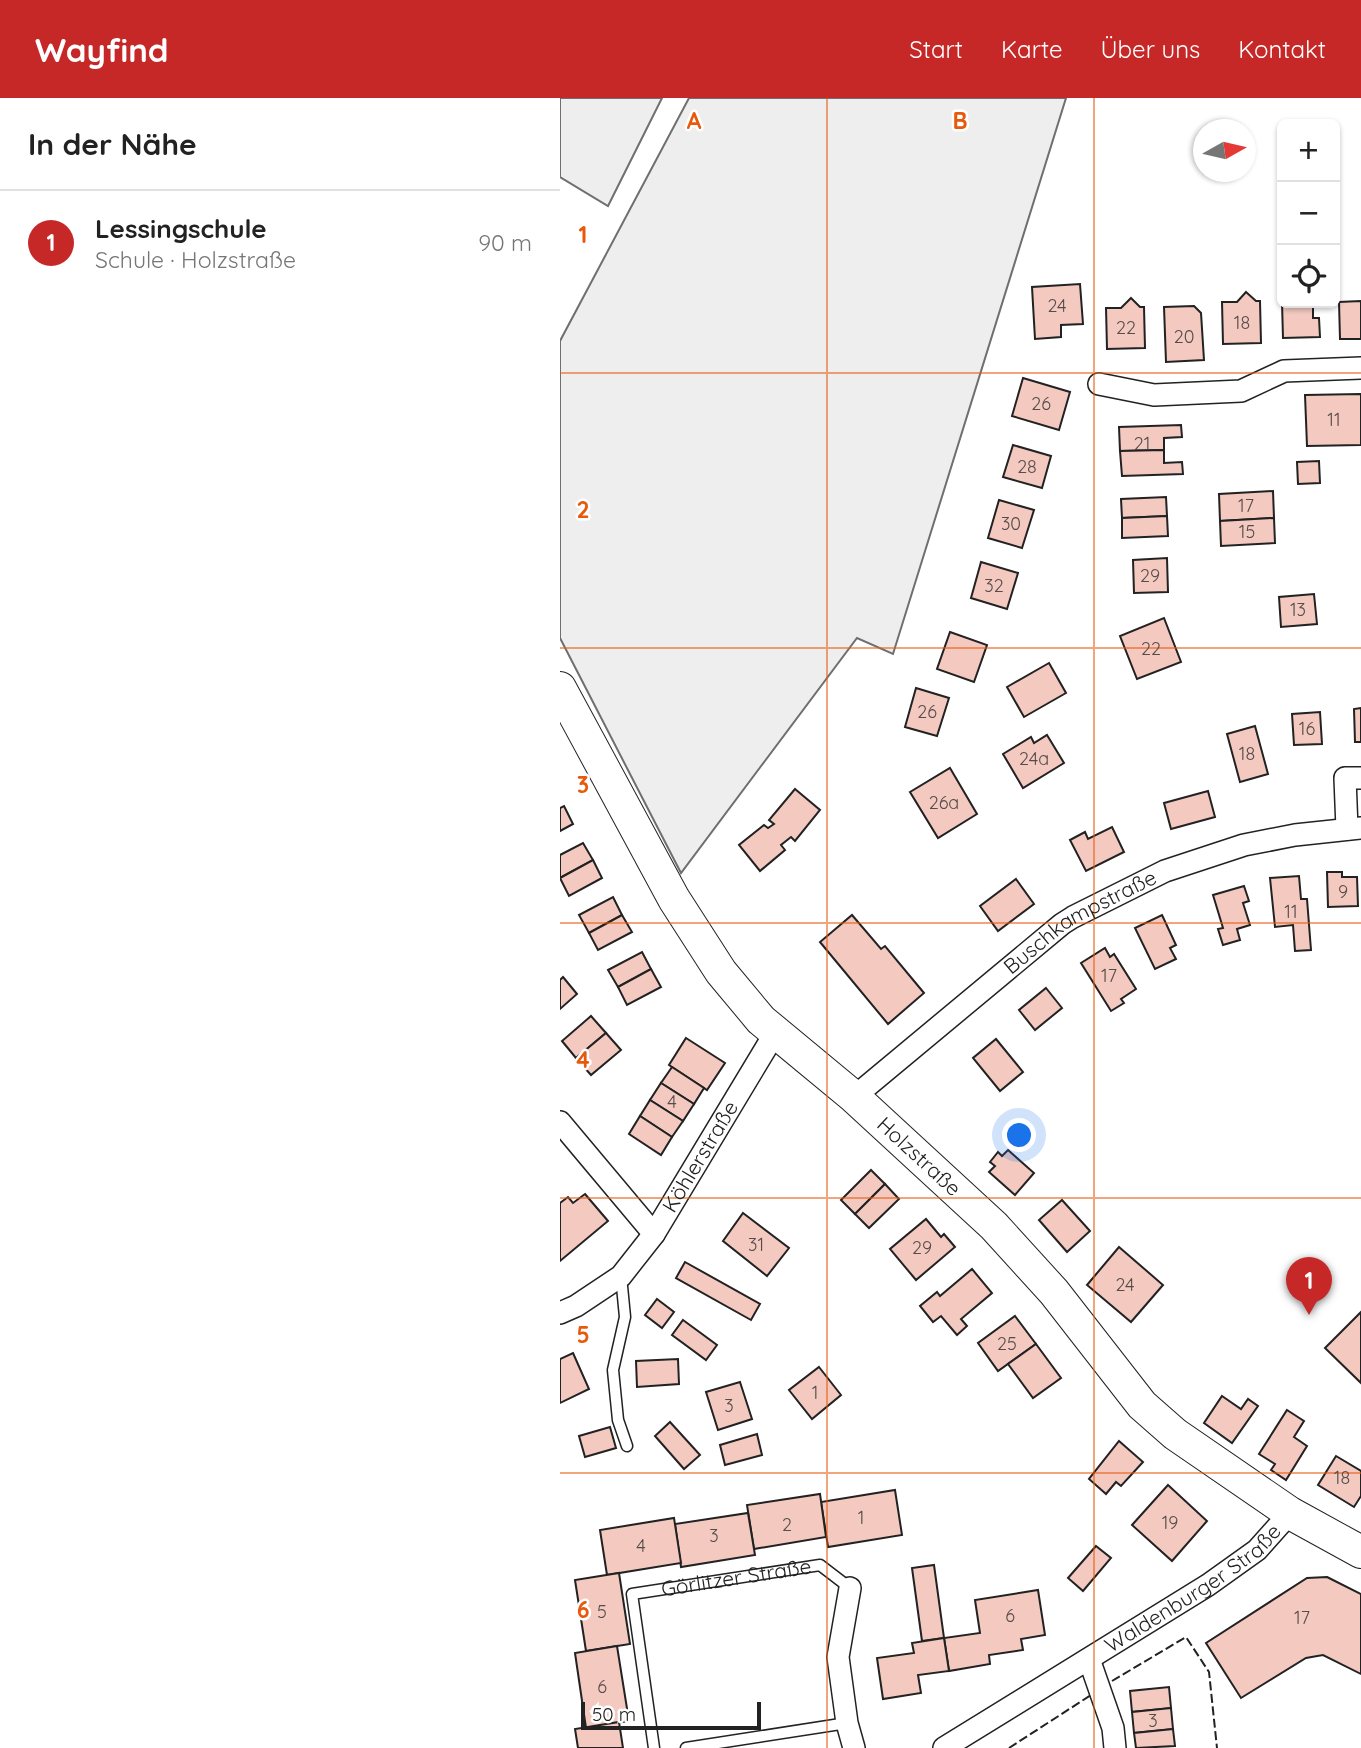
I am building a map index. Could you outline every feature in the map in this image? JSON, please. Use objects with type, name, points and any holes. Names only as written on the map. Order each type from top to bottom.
[{"type":"street","points":[[1099,384],[1154,395],[1241,391],[1284,371],[1361,368]]},
{"type":"street","name":"Holzstraße","points":[[560,688],[674,899],[697,937],[742,999],[775,1033],[854,1097],[994,1226],[1054,1292],[1142,1405],[1175,1434],[1290,1513],[1361,1552]]},
{"type":"street","name":"Buschkampstraße","points":[[854,1097],[1062,924],[1073,918],[1165,870],[1244,845],[1296,835],[1354,829],[1345,778],[1361,778]]},
{"type":"street","name":"Köhlerstraße","points":[[560,1313],[576,1306],[621,1276],[654,1234],[775,1033]]},
{"type":"street","points":[[560,1122],[654,1234]]},
{"type":"street","name":"Waldenburger Straße","points":[[944,1748],[1208,1585],[1258,1550],[1290,1513]]},
{"type":"street","name":"Görlitzer Straße","points":[[850,1588],[838,1657],[847,1723],[854,1748]]},
{"type":"street","name":"Waldenburger Straße","points":[[1089,1658],[1113,1728],[1115,1748]]},
{"type":"lane","points":[[621,1276],[625,1317],[613,1370],[618,1420],[627,1446]]},
{"type":"lane","name":"Görlitzer Straße","points":[[654,1748],[632,1594],[820,1565],[850,1588]]},
{"type":"lane","points":[[686,1748],[847,1723]]},
{"type":"shaded area","points":[[560,98],[662,98],[608,206],[560,177]]},
{"type":"shaded area","points":[[689,98],[1066,98],[893,654],[857,638],[681,873],[560,638],[560,341]]},
{"type":"building","points":[[1080,284],[1083,324],[1061,325],[1061,337],[1035,339],[1032,287]]},
{"type":"building","points":[[1246,292],[1256,301],[1260,301],[1261,343],[1223,344],[1222,302],[1237,302]]},
{"type":"building","points":[[1131,298],[1140,307],[1144,307],[1145,348],[1107,349],[1106,308],[1121,308]]},
{"type":"building","points":[[1361,301],[1361,339],[1340,339],[1340,302]]},
{"type":"building","points":[[1194,306],[1201,313],[1204,360],[1166,362],[1164,307]]},
{"type":"building","points":[[1282,308],[1313,308],[1313,318],[1319,318],[1320,337],[1283,338]]},
{"type":"building","points":[[1023,378],[1070,392],[1059,430],[1012,416]]},
{"type":"building","points":[[1361,394],[1361,445],[1307,446],[1305,395]]},
{"type":"building","points":[[1181,425],[1182,437],[1164,438],[1164,450],[1120,451],[1119,427]]},
{"type":"building","points":[[1013,445],[1051,456],[1042,488],[1003,477]]},
{"type":"building","points":[[1164,450],[1164,463],[1182,462],[1183,474],[1122,476],[1120,451]]},
{"type":"building","points":[[1319,461],[1320,483],[1298,484],[1297,462]]},
{"type":"building","points":[[1273,491],[1274,518],[1220,521],[1219,494]]},
{"type":"building","points":[[1166,497],[1167,516],[1122,518],[1121,499]]},
{"type":"building","points":[[999,500],[1034,510],[1022,548],[988,538]]},
{"type":"building","points":[[1167,516],[1168,536],[1122,538],[1122,518]]},
{"type":"building","points":[[1274,518],[1275,543],[1221,546],[1220,521]]},
{"type":"building","points":[[1167,558],[1168,592],[1134,593],[1133,560]]},
{"type":"building","points":[[981,562],[1018,573],[1007,609],[971,598]]},
{"type":"building","points":[[1314,594],[1317,624],[1281,627],[1279,597]]},
{"type":"building","points":[[1164,618],[1181,662],[1137,679],[1120,636]]},
{"type":"building","points":[[950,632],[987,645],[974,682],[937,669]]},
{"type":"building","points":[[1049,663],[1066,693],[1024,717],[1007,687]]},
{"type":"building","points":[[916,688],[949,698],[937,736],[905,727]]},
{"type":"building","points":[[1361,708],[1361,742],[1355,742],[1354,709]]},
{"type":"building","points":[[1320,712],[1322,744],[1294,745],[1292,714]]},
{"type":"building","points":[[1255,726],[1268,774],[1240,782],[1227,734]]},
{"type":"building","points":[[1047,735],[1064,763],[1023,788],[1003,754],[1031,737],[1034,743]]},
{"type":"building","points":[[950,768],[977,814],[938,838],[910,792]]},
{"type":"building","points":[[795,789],[820,810],[795,841],[791,837],[781,845],[785,850],[760,871],[739,845],[764,825],[768,828],[774,824],[769,820]]},
{"type":"building","points":[[1208,791],[1215,817],[1171,829],[1164,803]]},
{"type":"building","points":[[564,806],[573,824],[560,831],[560,808]]},
{"type":"building","points":[[1112,827],[1124,852],[1086,871],[1070,840],[1085,832],[1088,839]]},
{"type":"building","points":[[583,843],[593,860],[560,878],[560,855]]},
{"type":"building","points":[[593,860],[602,878],[569,896],[560,878]]},
{"type":"building","points":[[1327,872],[1342,872],[1342,877],[1357,877],[1358,906],[1328,907]]},
{"type":"building","points":[[1299,876],[1301,899],[1307,899],[1311,950],[1295,951],[1293,925],[1275,927],[1270,878]]},
{"type":"building","points":[[1016,879],[1034,904],[998,931],[980,906]]},
{"type":"building","points":[[1244,886],[1249,901],[1243,903],[1250,925],[1237,929],[1240,940],[1223,945],[1218,929],[1223,928],[1213,895]]},
{"type":"building","points":[[613,897],[622,915],[589,933],[579,915]]},
{"type":"building","points":[[622,915],[632,932],[598,950],[589,933]]},
{"type":"building","points":[[852,915],[881,949],[885,946],[924,993],[888,1024],[820,942]]},
{"type":"building","points":[[1162,915],[1176,945],[1170,948],[1176,959],[1155,969],[1135,928]]},
{"type":"building","points":[[1105,948],[1110,957],[1114,954],[1136,989],[1121,999],[1124,1003],[1111,1011],[1081,963]]},
{"type":"building","points":[[642,952],[651,969],[618,987],[608,970]]},
{"type":"building","points":[[651,969],[661,987],[627,1005],[618,987]]},
{"type":"building","points":[[563,977],[577,994],[560,1009],[560,980]]},
{"type":"building","points":[[1046,988],[1062,1008],[1035,1030],[1019,1010]]},
{"type":"building","points":[[591,1016],[606,1033],[576,1058],[562,1041]]},
{"type":"building","points":[[606,1033],[621,1050],[591,1075],[576,1058]]},
{"type":"building","points":[[686,1038],[725,1063],[707,1090],[669,1065]]},
{"type":"building","points":[[996,1039],[1023,1072],[1000,1091],[973,1058]]},
{"type":"building","points":[[672,1067],[704,1088],[694,1104],[661,1083]]},
{"type":"building","points":[[661,1083],[694,1104],[683,1121],[650,1100]]},
{"type":"building","points":[[650,1100],[683,1121],[672,1137],[640,1116]]},
{"type":"building","points":[[640,1116],[672,1137],[661,1155],[629,1134]]},
{"type":"building","points":[[1008,1150],[1034,1173],[1015,1195],[989,1172],[995,1166],[990,1162],[998,1152],[1002,1156]]},
{"type":"building","points":[[871,1170],[885,1184],[855,1214],[841,1200]]},
{"type":"building","points":[[885,1184],[899,1199],[869,1228],[855,1214]]},
{"type":"building","points":[[585,1194],[608,1221],[560,1261],[560,1203],[568,1197],[573,1203]]},
{"type":"building","points":[[1062,1200],[1090,1231],[1067,1252],[1039,1220]]},
{"type":"building","points":[[743,1213],[789,1248],[767,1276],[723,1241]]},
{"type":"building","points":[[926,1219],[941,1237],[944,1234],[955,1247],[916,1280],[890,1249]]},
{"type":"building","points":[[1119,1247],[1163,1285],[1131,1322],[1087,1285]]},
{"type":"building","points":[[685,1262],[760,1304],[751,1320],[676,1278]]},
{"type":"building","points":[[972,1269],[992,1293],[961,1319],[967,1326],[957,1335],[941,1316],[933,1322],[920,1306],[937,1292],[940,1296]]},
{"type":"building","points":[[657,1299],[674,1312],[662,1328],[645,1315]]},
{"type":"building","points":[[1361,1312],[1361,1383],[1325,1348]]},
{"type":"building","points":[[1015,1316],[1036,1344],[998,1371],[978,1343]]},
{"type":"building","points":[[683,1320],[717,1345],[706,1360],[672,1335]]},
{"type":"building","points":[[1036,1344],[1061,1378],[1033,1398],[1008,1364]]},
{"type":"building","points":[[573,1353],[589,1389],[560,1403],[560,1359]]},
{"type":"building","points":[[678,1359],[679,1384],[637,1387],[636,1361]]},
{"type":"building","points":[[819,1367],[841,1395],[812,1419],[789,1390]]},
{"type":"building","points":[[740,1382],[752,1419],[718,1430],[706,1392]]},
{"type":"building","points":[[1222,1396],[1241,1409],[1248,1399],[1258,1406],[1232,1443],[1204,1423]]},
{"type":"building","points":[[1287,1410],[1304,1421],[1294,1437],[1307,1446],[1286,1480],[1271,1470],[1275,1464],[1259,1454]]},
{"type":"building","points":[[670,1422],[700,1455],[684,1469],[655,1436]]},
{"type":"building","points":[[610,1427],[616,1448],[585,1457],[579,1436]]},
{"type":"building","points":[[757,1434],[762,1455],[725,1465],[720,1445]]},
{"type":"building","points":[[1119,1441],[1143,1462],[1121,1486],[1116,1482],[1106,1494],[1089,1479]]},
{"type":"building","points":[[1336,1456],[1361,1471],[1361,1496],[1354,1507],[1318,1485]]},
{"type":"building","points":[[1168,1485],[1207,1521],[1172,1561],[1132,1525]]},
{"type":"building","points":[[895,1490],[902,1535],[828,1547],[821,1502]]},
{"type":"building","points":[[820,1494],[826,1537],[754,1549],[747,1505]]},
{"type":"building","points":[[748,1513],[755,1555],[681,1567],[675,1524]]},
{"type":"building","points":[[674,1518],[681,1563],[607,1575],[600,1530]]},
{"type":"building","points":[[1096,1546],[1111,1558],[1083,1591],[1068,1578]]},
{"type":"building","points":[[934,1565],[944,1638],[922,1641],[912,1568]]},
{"type":"building","points":[[619,1573],[630,1644],[586,1651],[575,1580]]},
{"type":"building","points":[[1327,1577],[1361,1594],[1361,1674],[1323,1655],[1306,1658],[1241,1698],[1206,1643],[1307,1578]]},
{"type":"building","points":[[1038,1590],[1045,1635],[1021,1639],[1023,1650],[989,1655],[990,1664],[949,1671],[944,1638],[980,1633],[975,1600]]},
{"type":"building","points":[[944,1638],[949,1671],[918,1675],[921,1693],[883,1699],[877,1658],[914,1653],[912,1643]]},
{"type":"building","points":[[617,1646],[629,1721],[586,1728],[575,1653]]},
{"type":"building","points":[[1169,1687],[1171,1708],[1132,1712],[1130,1691]]},
{"type":"building","points":[[1171,1708],[1173,1729],[1134,1733],[1132,1712]]},
{"type":"building","points":[[619,1722],[623,1748],[578,1748],[575,1729]]},
{"type":"building","points":[[1173,1729],[1175,1746],[1136,1748],[1134,1733]]},
{"type":"fence","points":[[1112,1681],[1186,1637],[1209,1672],[1217,1748]]},
{"type":"fence","points":[[1009,1748],[1091,1695]]},
{"type":"place","name":"Lessingschule","points":[[1309,1315]]}]
